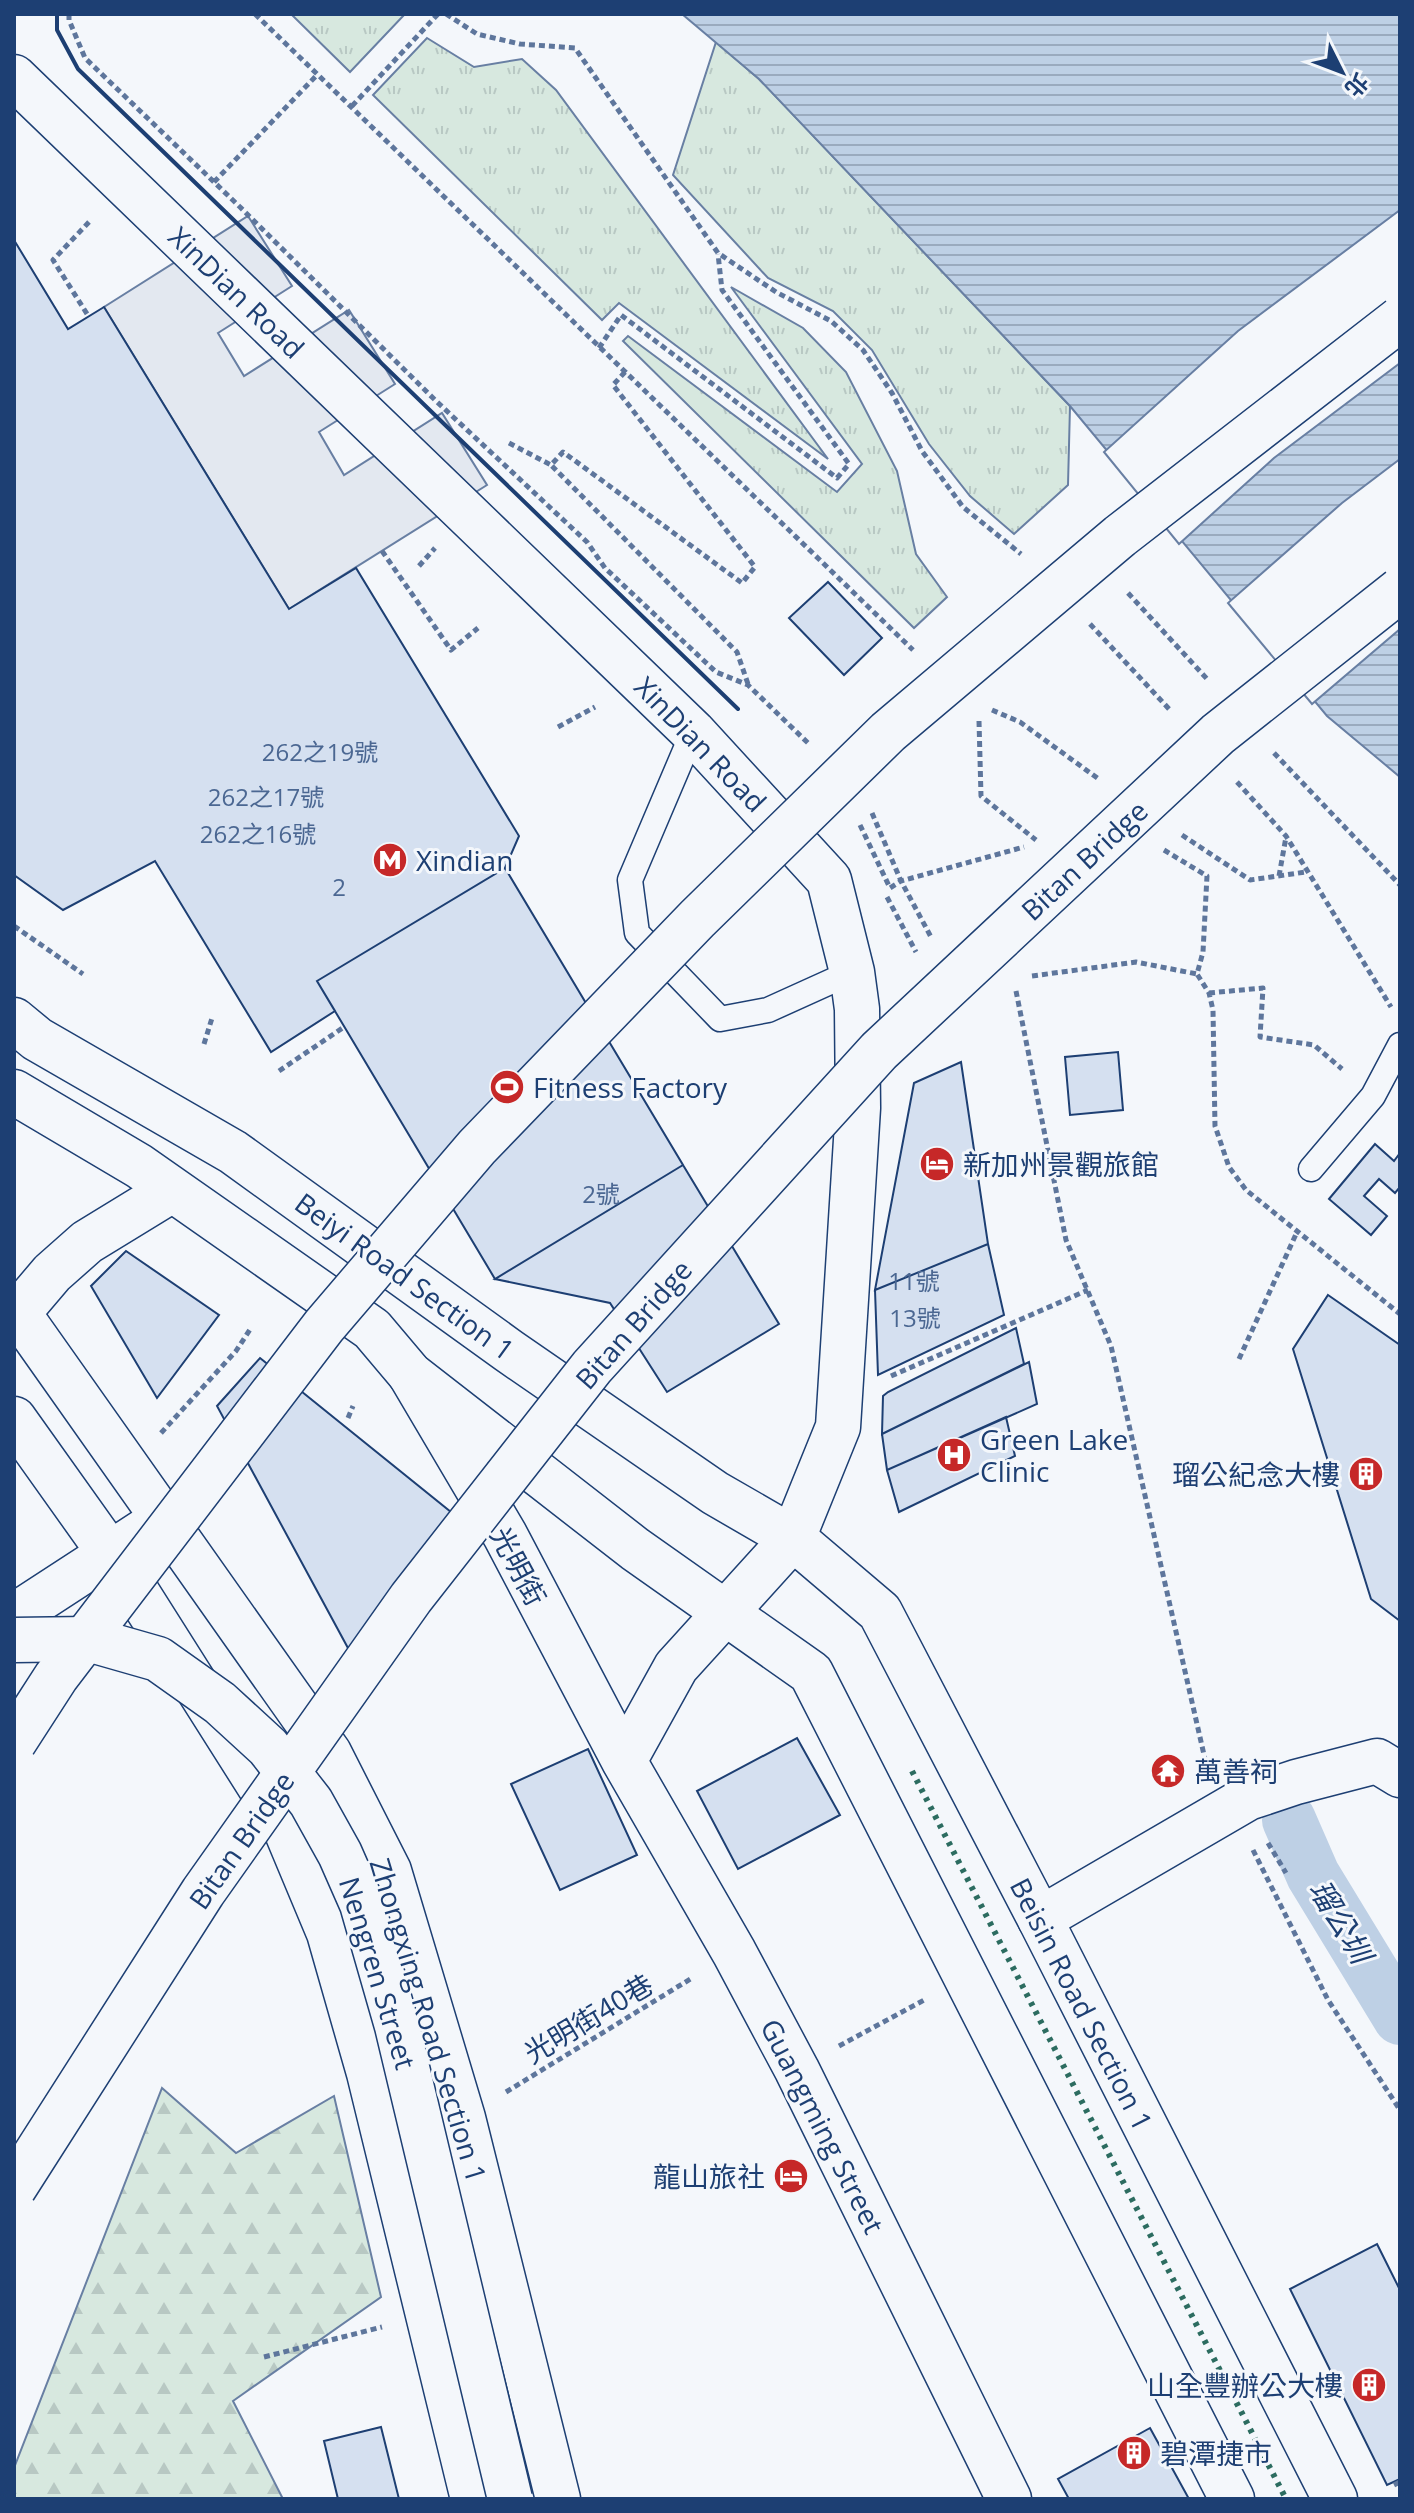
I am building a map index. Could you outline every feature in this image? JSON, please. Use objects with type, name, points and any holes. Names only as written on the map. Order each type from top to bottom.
[{"type":"main road","name":"XinDian Road","points":[[14,77],[693,732],[829,880],[852,972],[857,1009],[858,1108],[838,1427],[793,1538],[676,1667],[624,1761]]},
{"type":"main road","points":[[14,1742],[56,1677],[324,1326],[477,1147],[697,919],[888,732],[1120,536],[1400,319]]},
{"type":"main road","name":"Bitan Bridge","points":[[14,2188],[203,1892],[248,1828],[411,1598],[592,1367],[879,1051],[1218,734],[1400,590]]},
{"type":"main road","name":"Beiyi Road Section 1","points":[[14,1020],[37,1039],[233,1152],[509,1351],[715,1493],[793,1538]]},
{"type":"main road","points":[[14,1092],[139,1166],[372,1329],[410,1374],[635,1549],[811,1673],[1232,2499]]},
{"type":"main road","points":[[16,1310],[87,1242],[172,1190]]},
{"type":"main road","name":"Zhongxing Road Section 1","points":[[16,1310],[329,1753],[389,1871],[463,2118],[558,2499]]},
{"type":"main road","name":"光明街","points":[[410,1374],[505,1535],[624,1761]]},
{"type":"main road","points":[[14,1419],[99,1561],[142,1599],[283,1823],[329,1933],[369,2073],[473,2499]]},
{"type":"main road","points":[[14,1616],[163,1519]]},
{"type":"main road","name":"Beisin Road Section 1","points":[[793,1538],[880,1612],[1335,2499]]},
{"type":"main road","points":[[14,1592],[99,1561]]},
{"type":"main road","name":"Nengren Street","points":[[14,1640],[88,1639],[158,1659],[220,1703],[268,1747],[311,1802],[340,1854],[362,1904],[393,2011],[510,2499]]},
{"type":"main road","name":"Guangming Street","points":[[624,1761],[734,1952],[797,2070],[1009,2499]]},
{"type":"main road","points":[[1040,1919],[1296,1782],[1377,1761],[1400,1775]]},
{"type":"lane","points":[[693,732],[630,880],[637,933],[720,1019],[768,1010],[852,972]]},
{"type":"lane","points":[[1311,1169],[1373,1096],[1400,1045]]},
{"type":"path","points":[[69,14],[85,58],[435,400],[587,542],[605,568],[716,672],[748,685],[737,652],[551,465],[509,443]]},
{"type":"path","points":[[255,14],[625,372],[613,385],[755,567],[742,583],[563,452],[551,465]]},
{"type":"path","points":[[352,106],[438,14]]},
{"type":"path","points":[[446,14],[477,34],[520,44],[575,48],[718,253],[776,292],[831,321],[863,350],[892,393],[922,451],[963,507],[1030,562]]},
{"type":"path","points":[[214,182],[317,75]]},
{"type":"path","points":[[89,222],[53,260],[89,317]]},
{"type":"path","points":[[599,348],[621,315],[837,478],[849,464],[722,290],[718,253]]},
{"type":"path","points":[[382,551],[451,650],[478,628]]},
{"type":"path","points":[[1117,582],[1213,686]]},
{"type":"path","points":[[978,705],[1020,722]]},
{"type":"path","points":[[558,727],[595,707]]},
{"type":"path","points":[[1266,744],[1400,885]]},
{"type":"path","points":[[1279,876],[1286,836]]},
{"type":"path","points":[[901,881],[1039,843]]},
{"type":"path","points":[[1250,880],[1306,872]]},
{"type":"path","points":[[14,926],[83,974]]},
{"type":"path","points":[[1029,976],[1136,962],[1197,974],[1209,993],[1216,1046],[1215,1126],[1229,1167],[1246,1190],[1400,1314]]},
{"type":"path","points":[[1013,978],[1066,1240],[1111,1346],[1240,1814],[1328,2000],[1400,2110]]},
{"type":"path","points":[[1209,993],[1263,988],[1260,1037],[1314,1045]]},
{"type":"path","points":[[204,1044],[212,1018]]},
{"type":"path","points":[[279,1071],[344,1027]]},
{"type":"path","points":[[1239,1359],[1297,1232]]},
{"type":"path","points":[[887,1378],[1088,1290]]},
{"type":"path","points":[[348,1418],[353,1406]]},
{"type":"path","points":[[1240,1814],[1286,1873]]},
{"type":"path","name":"光明街40巷","points":[[463,2118],[734,1952]]},
{"type":"path","points":[[797,2070],[966,1978]]},
{"type":"green space","points":[[291,14],[405,14],[350,72]]},
{"type":"green space","points":[[427,38],[474,67],[522,59],[556,90],[828,459],[619,303],[602,320],[373,95]]},
{"type":"green space","points":[[716,42],[759,79],[1070,406],[1068,485],[1014,534],[970,496],[929,444],[872,350],[833,311],[768,278],[673,175]]},
{"type":"green space","points":[[731,287],[803,328],[846,372],[897,471],[916,554],[947,597],[914,628],[623,341],[628,336],[837,492],[862,464]]},
{"type":"green space","points":[[162,2088],[236,2153],[334,2096],[381,2297],[233,2401],[283,2499],[14,2499],[14,2468]]},
{"type":"shaded area","points":[[248,216],[292,286],[218,333],[244,376],[349,310],[395,384],[319,432],[344,475],[442,413],[487,485],[289,609],[104,307]]},
{"type":"water","points":[[682,14],[1400,14],[1400,777],[1327,716],[1070,406],[759,79]]},
{"type":"pier","points":[[1400,210],[1400,363],[1274,458],[1179,544],[1104,452],[1238,331]]},
{"type":"pier","points":[[1400,459],[1400,629],[1312,704],[1228,603],[1342,503]]},
{"type":"building","points":[[14,240],[68,329],[104,307],[289,609],[356,568],[519,836],[505,868],[317,981],[335,1011],[271,1052],[155,861],[63,910],[14,875]]},
{"type":"building","points":[[828,582],[882,638],[844,675],[789,618]]},
{"type":"building","points":[[505,868],[683,1165],[495,1279],[317,981]]},
{"type":"building","points":[[1118,1052],[1123,1110],[1070,1115],[1065,1057]]},
{"type":"building","name":"新加州景觀旅館","points":[[961,1062],[988,1244],[875,1290],[914,1083]]},
{"type":"building","points":[[1375,1144],[1394,1161],[1400,1153],[1400,1187],[1395,1193],[1379,1179],[1364,1196],[1387,1216],[1371,1235],[1329,1199]]},
{"type":"building","points":[[683,1165],[779,1324],[667,1392],[610,1303],[495,1279]]},
{"type":"building","points":[[988,1244],[1004,1315],[878,1375],[875,1290]]},
{"type":"building","points":[[126,1251],[219,1315],[157,1398],[91,1286]]},
{"type":"building","name":"瑠公紀念大樓","points":[[1328,1295],[1400,1345],[1400,1621],[1371,1599],[1293,1349]]},
{"type":"building","points":[[1016,1328],[1024,1364],[882,1434],[883,1396],[888,1392]]},
{"type":"building","points":[[260,1358],[477,1533],[368,1685],[217,1406]]},
{"type":"building","points":[[1029,1362],[1037,1404],[887,1470],[882,1434]]},
{"type":"building","points":[[1006,1417],[1015,1456],[899,1512],[887,1470]]},
{"type":"building","points":[[797,1738],[840,1815],[738,1869],[697,1791]]},
{"type":"building","points":[[588,1749],[637,1855],[560,1890],[511,1784]]},
{"type":"building","name":"山全豐辦公大樓","points":[[1377,2244],[1400,2290],[1400,2479],[1387,2485],[1290,2289]]},
{"type":"building","points":[[381,2427],[399,2499],[338,2499],[324,2441]]},
{"type":"building","name":"碧潭捷市","points":[[1150,2428],[1189,2499],[1069,2499],[1058,2479]]},
{"type":"waterway","name":"瑠公圳","points":[[1289,1820],[1313,1875],[1400,2018]]},
{"type":"hedge","points":[[912,1771],[1286,2499]]},
{"type":"wall","points":[[57,14],[57,30],[78,69],[738,709]]},
{"type":"place","name":"Xindian","points":[[390,860]]},
{"type":"place","name":"Fitness Factory","points":[[507,1087]]},
{"type":"place","name":"新加州景觀旅館","points":[[937,1164]]},
{"type":"place","name":"Green Lake Clinic","points":[[954,1455]]},
{"type":"place","name":"瑠公紀念大樓","points":[[1366,1474]]},
{"type":"place","name":"萬善祠","points":[[1168,1771]]},
{"type":"place","name":"龍山旅社","points":[[791,2176]]},
{"type":"place","name":"山全豐辦公大樓","points":[[1369,2385]]},
{"type":"place","name":"碧潭捷市","points":[[1134,2453]]}]
